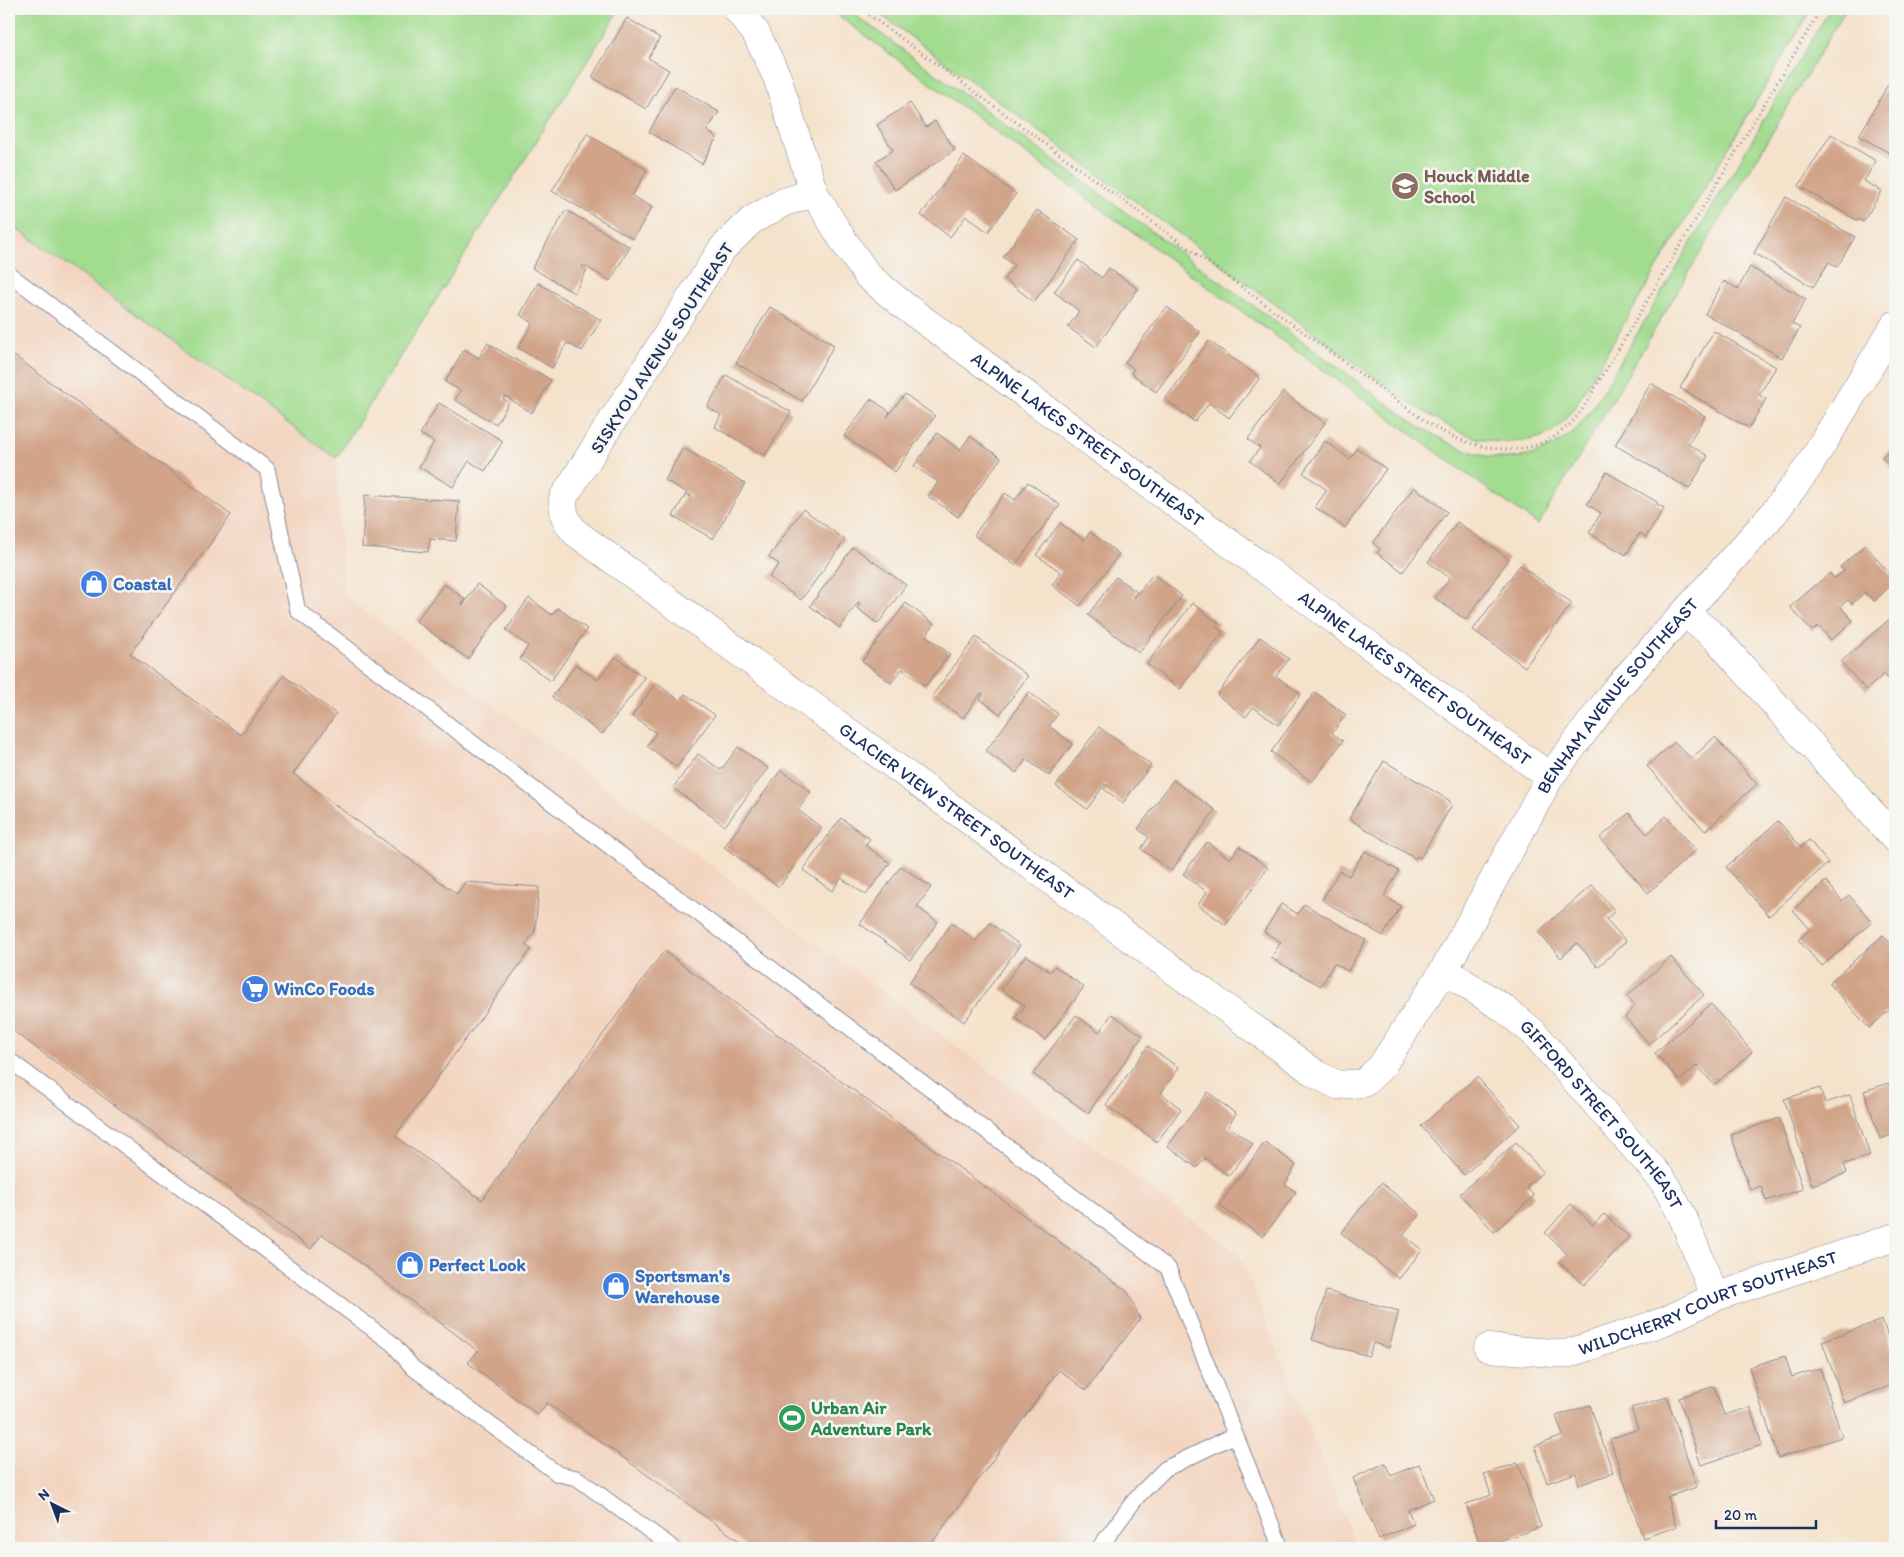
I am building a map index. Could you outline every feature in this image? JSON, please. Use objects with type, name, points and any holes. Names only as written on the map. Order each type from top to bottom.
[{"type":"street","name":"ALPINE LAKES STREET SOUTHEAST","points":[[738,9],[756,33],[777,77],[814,193],[868,276],[903,305],[1550,777]]},
{"type":"street","name":"SISKYOU AVENUE SOUTHEAST","points":[[563,513],[563,498],[722,249],[752,220],[784,202],[814,193]]},
{"type":"street","name":"BENHAM AVENUE SOUTHEAST","points":[[1364,1083],[1381,1067],[1444,970],[1550,777],[1616,689],[1773,514],[1807,469],[1895,325]]},
{"type":"street","name":"GLACIER VIEW STREET SOUTHEAST","points":[[563,513],[567,524],[576,533],[1316,1074],[1336,1085],[1364,1083]]},
{"type":"street","points":[[1685,613],[1716,638],[1895,840]]},
{"type":"street","name":"GIFFORD STREET SOUTHEAST","points":[[1444,970],[1503,1008],[1532,1031],[1662,1179],[1682,1215],[1714,1297]]},
{"type":"street","name":"WILDCHERRY COURT SOUTHEAST","points":[[1488,1348],[1566,1354],[1665,1321],[1714,1297],[1895,1237]]},
{"type":"lane","points":[[9,274],[267,469],[298,611],[1168,1268],[1281,1548]]},
{"type":"lane","points":[[9,1060],[393,1344],[413,1368],[558,1474],[577,1478],[673,1548]]},
{"type":"lane","points":[[1099,1548],[1137,1496],[1165,1469],[1236,1434]]},
{"type":"path","points":[[861,9],[1429,424],[1458,439],[1478,446],[1510,450],[1530,447],[1546,441],[1574,422],[1821,9]]},
{"type":"shaded area","points":[[9,223],[336,458],[344,596],[1239,1254],[1357,1548],[9,1548]]},
{"type":"green space","points":[[9,9],[620,9],[336,458],[9,223]]},
{"type":"green space","points":[[829,9],[847,9],[1414,423],[1465,450],[1501,458],[1538,453],[1569,436],[1585,419],[1830,9],[1846,9],[1538,525],[1194,277]]},
{"type":"green space","name":"Houck Middle School","points":[[873,9],[1811,9],[1574,408],[1560,425],[1547,435],[1528,440],[1504,442],[1473,437],[1458,431],[1403,398]]},
{"type":"building","points":[[627,18],[660,38],[648,58],[669,70],[646,109],[592,77]]},
{"type":"building","points":[[1890,81],[1895,84],[1895,156],[1859,136]]},
{"type":"building","points":[[675,86],[719,112],[707,131],[717,137],[702,164],[649,132]]},
{"type":"building","points":[[910,103],[926,127],[935,121],[955,150],[895,190],[876,161],[893,150],[877,125]]},
{"type":"building","points":[[587,134],[647,170],[632,196],[652,207],[633,239],[552,191]]},
{"type":"building","points":[[1831,134],[1876,161],[1864,181],[1882,191],[1863,222],[1859,219],[1858,221],[1799,186]]},
{"type":"building","points":[[964,156],[1016,194],[988,232],[966,216],[950,237],[921,215]]},
{"type":"building","points":[[1786,197],[1855,237],[1837,267],[1829,262],[1813,287],[1754,253]]},
{"type":"building","points":[[566,210],[630,247],[610,281],[583,265],[582,267],[587,270],[574,293],[532,268]]},
{"type":"building","points":[[1037,210],[1079,240],[1034,302],[1004,279],[1014,265],[1003,257]]},
{"type":"building","points":[[1078,260],[1102,278],[1109,268],[1138,289],[1096,347],[1068,327],[1079,311],[1054,292]]},
{"type":"building","points":[[1750,267],[1806,299],[1792,324],[1800,328],[1782,358],[1705,314],[1724,281],[1738,289]]},
{"type":"building","points":[[538,283],[601,320],[582,351],[567,343],[552,368],[518,348],[533,323],[520,315]]},
{"type":"building","points":[[770,307],[834,345],[802,401],[736,363]]},
{"type":"building","points":[[1167,307],[1200,332],[1156,392],[1131,373],[1134,369],[1125,362]]},
{"type":"building","points":[[1714,331],[1776,367],[1759,395],[1766,399],[1749,428],[1680,388]]},
{"type":"building","points":[[1209,341],[1260,378],[1229,418],[1209,403],[1195,422],[1165,399]]},
{"type":"building","points":[[487,343],[551,380],[532,413],[505,396],[503,399],[509,402],[496,424],[455,400],[461,391],[445,382],[464,349],[479,358]]},
{"type":"building","points":[[9,352],[231,515],[130,654],[241,735],[284,676],[336,714],[293,774],[457,894],[465,882],[539,887],[535,931],[525,945],[531,949],[395,1136],[482,1200],[664,951],[1128,1292],[1140,1319],[1086,1390],[1059,1370],[928,1548],[749,1548],[547,1403],[538,1415],[468,1363],[478,1351],[322,1234],[311,1249],[9,1028]]},
{"type":"building","points":[[726,375],[791,412],[765,456],[715,427],[721,415],[707,407]]},
{"type":"building","points":[[1651,383],[1705,416],[1688,444],[1708,456],[1689,489],[1615,445]]},
{"type":"building","points":[[1283,392],[1325,423],[1280,484],[1250,461],[1260,448],[1248,439]]},
{"type":"building","points":[[905,394],[935,416],[895,472],[844,436],[871,399],[890,412],[887,417]]},
{"type":"building","points":[[439,403],[503,441],[485,471],[469,461],[453,487],[419,467],[434,442],[420,434]]},
{"type":"building","points":[[937,433],[960,450],[970,436],[1001,458],[958,517],[928,496],[938,482],[914,466]]},
{"type":"building","points":[[1325,441],[1350,459],[1357,448],[1386,469],[1345,528],[1315,507],[1327,490],[1303,473]]},
{"type":"building","points":[[1895,445],[1895,472],[1882,457]]},
{"type":"building","points":[[683,448],[745,483],[713,539],[673,516],[686,494],[690,497],[691,495],[665,480]]},
{"type":"building","points":[[1606,472],[1664,508],[1646,537],[1640,533],[1626,555],[1589,533],[1601,513],[1587,504]]},
{"type":"building","points":[[1028,482],[1060,505],[1015,565],[974,535],[1005,493],[1015,500]]},
{"type":"building","points":[[1414,487],[1447,512],[1403,572],[1377,553],[1380,549],[1373,543]]},
{"type":"building","points":[[365,495],[459,501],[456,541],[430,539],[428,552],[362,547]]},
{"type":"building","points":[[803,509],[845,540],[801,600],[769,577],[779,564],[769,557]]},
{"type":"building","points":[[1457,522],[1509,559],[1466,620],[1435,598],[1450,578],[1428,562]]},
{"type":"building","points":[[1060,523],[1084,540],[1090,532],[1119,554],[1080,606],[1052,585],[1061,572],[1036,555]]},
{"type":"building","points":[[1865,545],[1895,582],[1874,601],[1865,592],[1852,604],[1848,600],[1840,606],[1853,621],[1831,640],[1818,626],[1812,631],[1790,607],[1830,573],[1834,578],[1844,571],[1840,567]]},
{"type":"building","points":[[853,547],[906,585],[878,624],[857,608],[860,603],[858,602],[840,628],[810,606]]},
{"type":"building","points":[[1520,565],[1572,603],[1525,667],[1473,630]]},
{"type":"building","points":[[1153,574],[1182,596],[1139,653],[1088,615],[1116,577],[1137,592],[1134,598]]},
{"type":"building","points":[[444,584],[465,599],[463,605],[477,584],[507,606],[468,659],[416,621]]},
{"type":"building","points":[[529,598],[552,615],[558,608],[587,629],[551,681],[520,659],[528,646],[506,630]]},
{"type":"building","points":[[906,603],[934,624],[926,636],[950,654],[925,686],[902,669],[891,683],[862,661]]},
{"type":"building","points":[[1192,603],[1219,623],[1216,627],[1223,632],[1180,689],[1147,664]]},
{"type":"building","points":[[1895,614],[1895,686],[1884,674],[1866,690],[1841,662]]},
{"type":"building","points":[[976,637],[1028,676],[1000,714],[980,699],[983,694],[981,693],[963,718],[932,696]]},
{"type":"building","points":[[1260,637],[1289,659],[1276,676],[1301,694],[1278,725],[1253,707],[1246,717],[1217,695]]},
{"type":"building","points":[[616,657],[645,678],[602,734],[552,697],[576,664],[597,680]]},
{"type":"building","points":[[656,683],[679,700],[685,694],[715,715],[677,767],[647,746],[656,733],[632,716]]},
{"type":"building","points":[[1029,692],[1058,714],[1049,726],[1073,744],[1049,776],[1026,759],[1016,773],[986,751]]},
{"type":"building","points":[[1315,692],[1346,715],[1332,733],[1343,741],[1312,782],[1271,752]]},
{"type":"building","points":[[1099,727],[1151,765],[1123,803],[1104,789],[1107,785],[1105,784],[1087,809],[1056,786]]},
{"type":"building","points":[[1715,737],[1757,784],[1705,831],[1647,766],[1675,742],[1691,759]]},
{"type":"building","points":[[738,747],[768,768],[725,826],[673,788],[698,754],[721,770]]},
{"type":"building","points":[[1384,761],[1450,801],[1449,803],[1452,805],[1420,858],[1417,856],[1416,859],[1349,819]]},
{"type":"building","points":[[781,770],[811,792],[798,810],[822,828],[779,887],[724,847]]},
{"type":"building","points":[[1173,780],[1215,810],[1171,871],[1141,849],[1149,837],[1138,829]]},
{"type":"building","points":[[1629,813],[1647,834],[1666,816],[1696,850],[1648,893],[1600,838]]},
{"type":"building","points":[[841,818],[870,839],[865,845],[890,863],[866,895],[841,878],[832,891],[803,870]]},
{"type":"building","points":[[1778,821],[1801,847],[1809,840],[1828,863],[1769,916],[1726,867]]},
{"type":"building","points":[[1207,842],[1230,859],[1239,846],[1268,868],[1226,925],[1198,905],[1207,892],[1183,874]]},
{"type":"building","points":[[1365,851],[1399,871],[1384,896],[1401,906],[1383,936],[1322,900],[1339,871],[1349,876]]},
{"type":"building","points":[[901,866],[931,887],[917,907],[938,922],[910,960],[860,924]]},
{"type":"building","points":[[1826,881],[1842,901],[1849,895],[1872,922],[1822,966],[1798,940],[1810,929],[1793,910]]},
{"type":"building","points":[[1592,885],[1615,911],[1606,919],[1626,941],[1598,967],[1577,943],[1561,958],[1538,932]]},
{"type":"building","points":[[1281,904],[1298,914],[1304,904],[1366,940],[1348,971],[1334,963],[1321,986],[1271,958],[1281,942],[1264,932]]},
{"type":"building","points":[[952,923],[976,941],[990,923],[1020,945],[964,1022],[909,983]]},
{"type":"building","points":[[1883,935],[1895,948],[1895,974],[1892,977],[1895,980],[1895,1005],[1869,1028],[1829,983]]},
{"type":"building","points":[[1026,955],[1050,972],[1055,966],[1084,987],[1045,1040],[1015,1018],[1025,1006],[1001,989]]},
{"type":"building","points":[[1671,957],[1704,995],[1649,1044],[1625,1017],[1635,1005],[1627,996]]},
{"type":"building","points":[[1711,1004],[1752,1052],[1714,1085],[1697,1065],[1680,1081],[1655,1053]]},
{"type":"building","points":[[1112,1014],[1143,1036],[1088,1113],[1033,1074],[1076,1015],[1099,1032]]},
{"type":"building","points":[[1148,1046],[1179,1068],[1161,1093],[1181,1109],[1157,1142],[1106,1105]]},
{"type":"building","points":[[1477,1077],[1520,1125],[1464,1175],[1421,1126]]},
{"type":"building","points":[[1895,1081],[1895,1134],[1880,1139],[1864,1091]]},
{"type":"building","points":[[1820,1088],[1825,1103],[1850,1095],[1870,1156],[1844,1164],[1847,1173],[1812,1185],[1784,1099]]},
{"type":"building","points":[[1208,1092],[1236,1114],[1228,1126],[1253,1144],[1229,1176],[1205,1158],[1197,1168],[1168,1146]]},
{"type":"building","points":[[1779,1118],[1803,1189],[1766,1201],[1761,1186],[1750,1190],[1731,1135]]},
{"type":"building","points":[[1265,1142],[1296,1165],[1285,1184],[1296,1192],[1263,1237],[1219,1205]]},
{"type":"building","points":[[1516,1142],[1543,1172],[1526,1187],[1534,1196],[1494,1232],[1460,1194]]},
{"type":"building","points":[[1381,1183],[1420,1214],[1403,1235],[1422,1250],[1399,1279],[1341,1233]]},
{"type":"building","points":[[1571,1204],[1593,1225],[1604,1214],[1629,1237],[1584,1285],[1559,1262],[1567,1254],[1545,1233]]},
{"type":"building","points":[[1326,1291],[1399,1311],[1389,1348],[1373,1343],[1369,1356],[1312,1340]]},
{"type":"building","points":[[1882,1320],[1895,1356],[1895,1384],[1844,1403],[1822,1341]]},
{"type":"building","points":[[1785,1356],[1792,1377],[1820,1368],[1842,1437],[1778,1458],[1749,1367]]},
{"type":"building","points":[[1714,1386],[1724,1415],[1750,1407],[1762,1445],[1701,1465],[1679,1398]]},
{"type":"building","points":[[1667,1397],[1697,1487],[1667,1497],[1676,1527],[1643,1538],[1610,1439],[1638,1429],[1631,1408]]},
{"type":"building","points":[[1590,1405],[1613,1473],[1579,1485],[1576,1473],[1547,1483],[1535,1446],[1563,1436],[1556,1416]]},
{"type":"building","points":[[1385,1463],[1391,1476],[1419,1464],[1434,1499],[1408,1510],[1414,1524],[1379,1539],[1353,1478]]},
{"type":"building","points":[[1518,1463],[1541,1527],[1481,1547],[1466,1504],[1491,1495],[1484,1474]]},
{"type":"place","name":"Houck Middle School","points":[[1405,186]]},
{"type":"place","name":"Coastal","points":[[94,584]]},
{"type":"place","name":"WinCo Foods","points":[[255,989]]},
{"type":"place","name":"Perfect Look","points":[[410,1265]]},
{"type":"place","name":"Sportsman's Warehouse","points":[[616,1286]]},
{"type":"place","name":"Urban Air Adventure Park","points":[[792,1418]]}]
